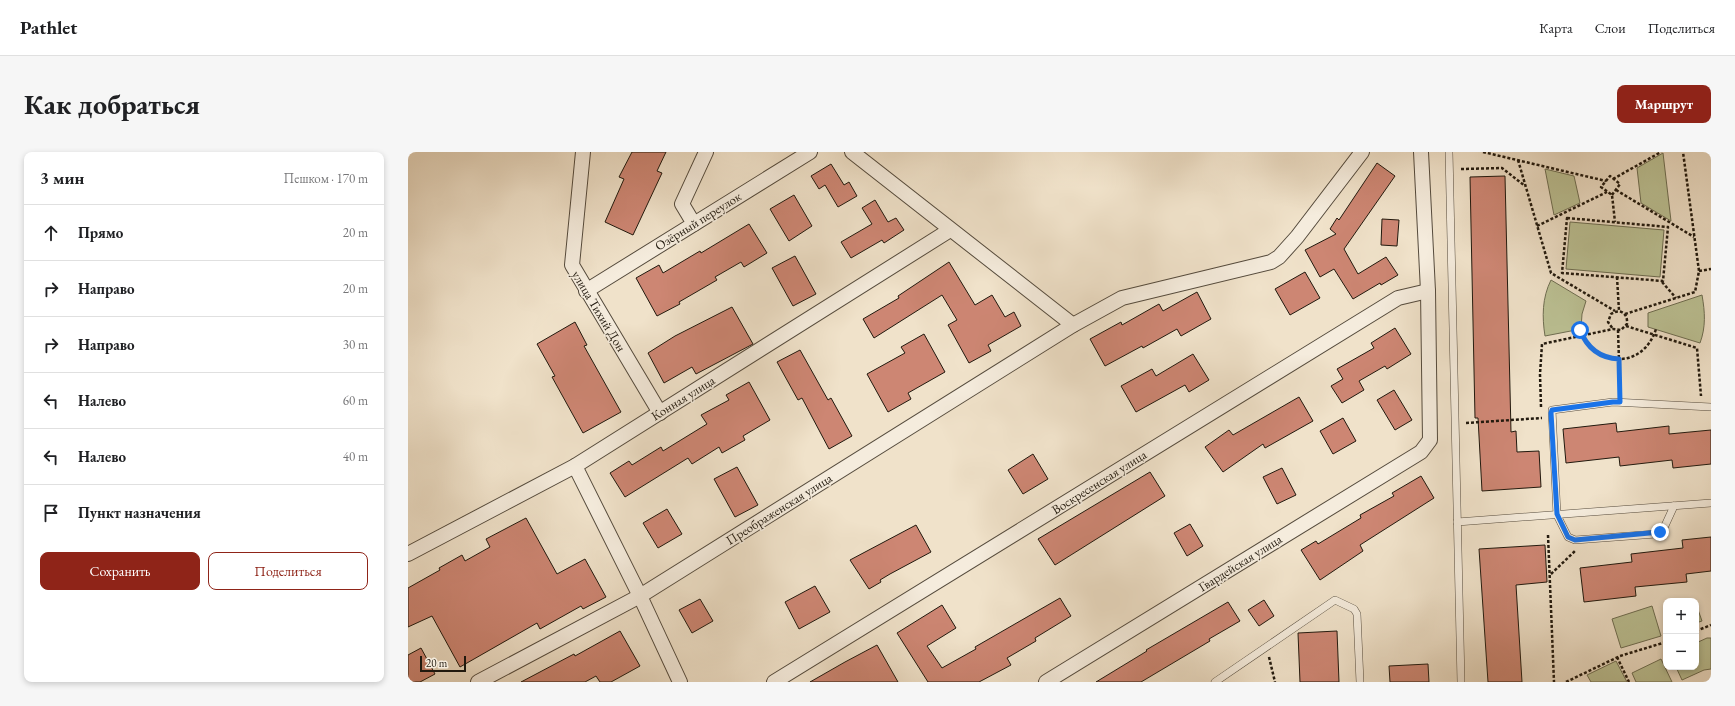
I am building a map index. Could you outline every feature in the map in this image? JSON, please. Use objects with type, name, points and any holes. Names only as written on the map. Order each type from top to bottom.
[{"type":"street","name":"улица Тихий Дон","points":[[583,152],[572,265],[586,291],[660,413]]},
{"type":"street","points":[[694,224],[682,204],[706,152]]},
{"type":"street","name":"Озёрный переулок","points":[[586,291],[810,152]]},
{"type":"street","points":[[852,152],[1073,325]]},
{"type":"street","name":"Преображенская улица","points":[[478,682],[640,596],[1073,325],[1122,298],[1271,262],[1279,257],[1297,237],[1362,152]]},
{"type":"street","points":[[1421,152],[1428,291]]},
{"type":"street","name":"Конная улица","points":[[408,554],[575,466],[950,230]]},
{"type":"street","name":"Гвардейская улица","points":[[1046,682],[1421,452],[1430,440],[1428,291]]},
{"type":"street","name":"Воскресенская улица","points":[[774,682],[1398,298],[1428,291]]},
{"type":"street","points":[[575,466],[640,596],[680,682]]},
{"type":"lane","points":[[1449,152],[1461,682]]},
{"type":"lane","points":[[1674,506],[1663,530],[1660,532],[1575,540],[1568,537],[1557,514],[1551,418],[1552,410],[1556,408],[1620,402],[1711,408]]},
{"type":"lane","points":[[1458,522],[1711,503]]},
{"type":"lane","points":[[1215,682],[1335,600],[1354,608],[1357,614],[1360,682]]},
{"type":"path","points":[[1483,152],[1606,181]]},
{"type":"path","points":[[1613,179],[1662,152]]},
{"type":"path","points":[[1625,314],[1695,292],[1698,271],[1683,152]]},
{"type":"path","points":[[1518,160],[1551,273],[1614,311],[1619,311],[1625,314],[1628,320],[1626,326]]},
{"type":"path","points":[[1449,169],[1502,168],[1526,187]]},
{"type":"path","points":[[1612,195],[1601,187],[1610,176],[1620,184],[1612,195],[1615,222]]},
{"type":"path","points":[[1616,190],[1694,237]]},
{"type":"path","points":[[1537,226],[1607,192]]},
{"type":"path","points":[[1662,281],[1668,227],[1567,218],[1562,273],[1662,281],[1676,298]]},
{"type":"path","points":[[1698,271],[1711,269]]},
{"type":"path","points":[[1617,277],[1619,311]]},
{"type":"path","points":[[1614,311],[1608,322],[1613,329],[1618,330],[1626,326],[1697,348],[1702,407]]},
{"type":"path","points":[[1580,330],[1588,345],[1594,351],[1610,359],[1619,359],[1632,357],[1643,350],[1654,335],[1656,329]]},
{"type":"path","points":[[1618,330],[1620,402]]},
{"type":"path","points":[[1455,424],[1551,418]]},
{"type":"path","points":[[1548,535],[1551,575],[1554,682]]},
{"type":"path","points":[[1551,575],[1580,547]]},
{"type":"path","points":[[1699,630],[1711,625]]},
{"type":"path","points":[[1566,682],[1617,657],[1663,643]]},
{"type":"path","points":[[1268,652],[1275,682]]},
{"type":"path","points":[[1617,657],[1629,682]]},
{"type":"green space","points":[[1663,153],[1671,221],[1641,203],[1637,168]]},
{"type":"green space","points":[[1545,169],[1574,176],[1580,203],[1554,215]]},
{"type":"green space","points":[[1570,222],[1664,230],[1660,277],[1566,269]]},
{"type":"green space","points":[[1551,280],[1586,301],[1582,314],[1581,329],[1545,336],[1543,322],[1544,301]]},
{"type":"green space","points":[[1702,295],[1704,319],[1700,343],[1648,327],[1648,313]]},
{"type":"green space","points":[[1652,606],[1661,636],[1621,648],[1612,619]]},
{"type":"green space","points":[[1699,612],[1702,621],[1699,622]]},
{"type":"green space","points":[[1711,638],[1711,669],[1704,670],[1682,680],[1677,670],[1699,670],[1699,642]]},
{"type":"green space","points":[[1661,659],[1663,663],[1663,670],[1666,670],[1672,682],[1636,682],[1632,673]]},
{"type":"green space","points":[[1616,661],[1627,682],[1591,682],[1587,675]]},
{"type":"building","points":[[632,152],[666,152],[657,171],[662,173],[633,235],[605,222],[624,179],[619,177]]},
{"type":"building","points":[[1377,163],[1395,176],[1344,249],[1358,274],[1386,257],[1398,275],[1381,285],[1380,283],[1353,299],[1334,269],[1320,277],[1305,250],[1336,234],[1330,229],[1337,218],[1339,220]]},
{"type":"building","points":[[831,164],[844,185],[849,182],[857,196],[838,207],[825,185],[819,189],[811,176]]},
{"type":"building","points":[[1505,176],[1511,432],[1516,431],[1517,452],[1539,451],[1541,487],[1482,491],[1478,418],[1475,418],[1470,177]]},
{"type":"building","points":[[794,195],[812,226],[789,241],[770,209]]},
{"type":"building","points":[[875,200],[888,222],[896,218],[904,230],[884,243],[882,240],[851,258],[841,242],[872,224],[862,208]]},
{"type":"building","points":[[1382,219],[1399,220],[1397,246],[1381,245]]},
{"type":"building","points":[[749,224],[767,253],[744,267],[741,262],[715,277],[717,280],[679,302],[680,304],[657,316],[636,278],[659,265],[663,273],[700,251],[701,253]]},
{"type":"building","points":[[795,256],[816,294],[793,306],[772,268]]},
{"type":"building","points":[[949,262],[975,305],[992,295],[1005,317],[1014,312],[1021,326],[988,345],[991,351],[969,363],[948,325],[957,320],[942,295],[874,338],[863,319],[899,298],[898,296]]},
{"type":"building","points":[[1305,272],[1320,298],[1290,315],[1275,289]]},
{"type":"building","points":[[1197,292],[1211,319],[1181,336],[1177,329],[1143,348],[1142,346],[1105,366],[1090,339],[1121,322],[1122,325],[1159,304],[1163,311]]},
{"type":"building","points":[[732,307],[753,344],[696,374],[692,367],[664,383],[648,353],[675,336]]},
{"type":"building","points":[[575,322],[587,345],[584,346],[621,412],[583,433],[552,377],[555,376],[537,344]]},
{"type":"building","points":[[1395,328],[1411,354],[1387,369],[1385,366],[1359,381],[1364,390],[1342,403],[1331,386],[1343,379],[1337,369],[1374,348],[1371,343]]},
{"type":"building","points":[[924,334],[945,372],[908,393],[911,399],[888,412],[867,374],[905,353],[901,347]]},
{"type":"building","points":[[800,350],[828,400],[831,398],[852,436],[829,449],[802,398],[798,400],[777,362]]},
{"type":"building","points":[[1193,354],[1209,380],[1189,392],[1185,385],[1136,412],[1121,386],[1152,369],[1156,376]]},
{"type":"building","points":[[749,382],[770,420],[743,436],[745,440],[722,453],[719,447],[692,464],[688,458],[625,497],[610,473],[629,461],[632,465],[661,447],[663,451],[707,424],[701,415],[729,400],[726,395]]},
{"type":"building","points":[[1394,390],[1412,420],[1395,430],[1377,400]]},
{"type":"building","points":[[1299,397],[1313,421],[1265,448],[1263,444],[1223,472],[1205,447],[1229,430],[1233,435]]},
{"type":"building","points":[[1343,418],[1356,441],[1333,454],[1320,431]]},
{"type":"building","points":[[1616,423],[1617,432],[1669,426],[1669,434],[1711,430],[1711,464],[1673,468],[1672,460],[1620,466],[1619,457],[1566,463],[1563,429]]},
{"type":"building","points":[[1033,454],[1048,479],[1023,494],[1008,470]]},
{"type":"building","points":[[737,467],[758,505],[735,517],[714,479]]},
{"type":"building","points":[[1282,468],[1296,495],[1277,504],[1263,477]]},
{"type":"building","points":[[1150,472],[1165,496],[1055,565],[1038,539]]},
{"type":"building","points":[[1421,476],[1434,498],[1360,545],[1363,551],[1320,580],[1301,550],[1316,541],[1318,544],[1361,518],[1360,515],[1394,496],[1392,493]]},
{"type":"building","points":[[667,509],[682,534],[658,548],[643,523]]},
{"type":"building","points":[[526,518],[557,574],[585,559],[606,597],[583,609],[581,606],[540,629],[537,623],[460,667],[432,616],[408,627],[408,588],[440,570],[439,568],[462,555],[465,561],[490,547],[486,539]]},
{"type":"building","points":[[1190,524],[1203,546],[1187,556],[1174,533]]},
{"type":"building","points":[[916,525],[931,552],[890,574],[880,580],[881,582],[869,589],[850,560]]},
{"type":"building","points":[[1711,537],[1711,571],[1686,574],[1687,582],[1635,587],[1636,596],[1584,602],[1580,568],[1632,562],[1631,554],[1683,548],[1682,540]]},
{"type":"building","points":[[1545,545],[1547,582],[1516,585],[1522,682],[1488,682],[1479,549]]},
{"type":"building","points":[[815,586],[830,612],[799,629],[785,602]]},
{"type":"building","points":[[1060,598],[1071,616],[1035,638],[1036,641],[1007,658],[1011,665],[979,682],[928,682],[897,633],[942,605],[956,628],[927,646],[942,668],[976,649],[975,647]]},
{"type":"building","points":[[700,599],[713,621],[692,633],[679,610]]},
{"type":"building","points":[[1264,600],[1274,616],[1259,626],[1248,610]]},
{"type":"building","points":[[1228,602],[1240,621],[1209,639],[1210,641],[1141,682],[1096,682],[1147,651],[1146,650]]},
{"type":"building","points":[[620,631],[640,666],[611,682],[600,682],[596,676],[585,682],[521,682],[574,654],[575,656]]},
{"type":"building","points":[[1337,631],[1339,682],[1300,682],[1298,633]]},
{"type":"building","points":[[877,645],[898,682],[810,682],[845,662]]},
{"type":"building","points":[[421,648],[435,674],[420,682],[408,682],[408,655]]},
{"type":"building","points":[[1428,664],[1429,682],[1390,682],[1389,666]]},
{"type":"route","points":[[1580,330],[1583,338],[1594,351],[1610,359],[1619,359],[1620,402],[1556,408],[1552,410],[1557,514],[1568,537],[1575,540],[1656,534],[1660,532]]}]
